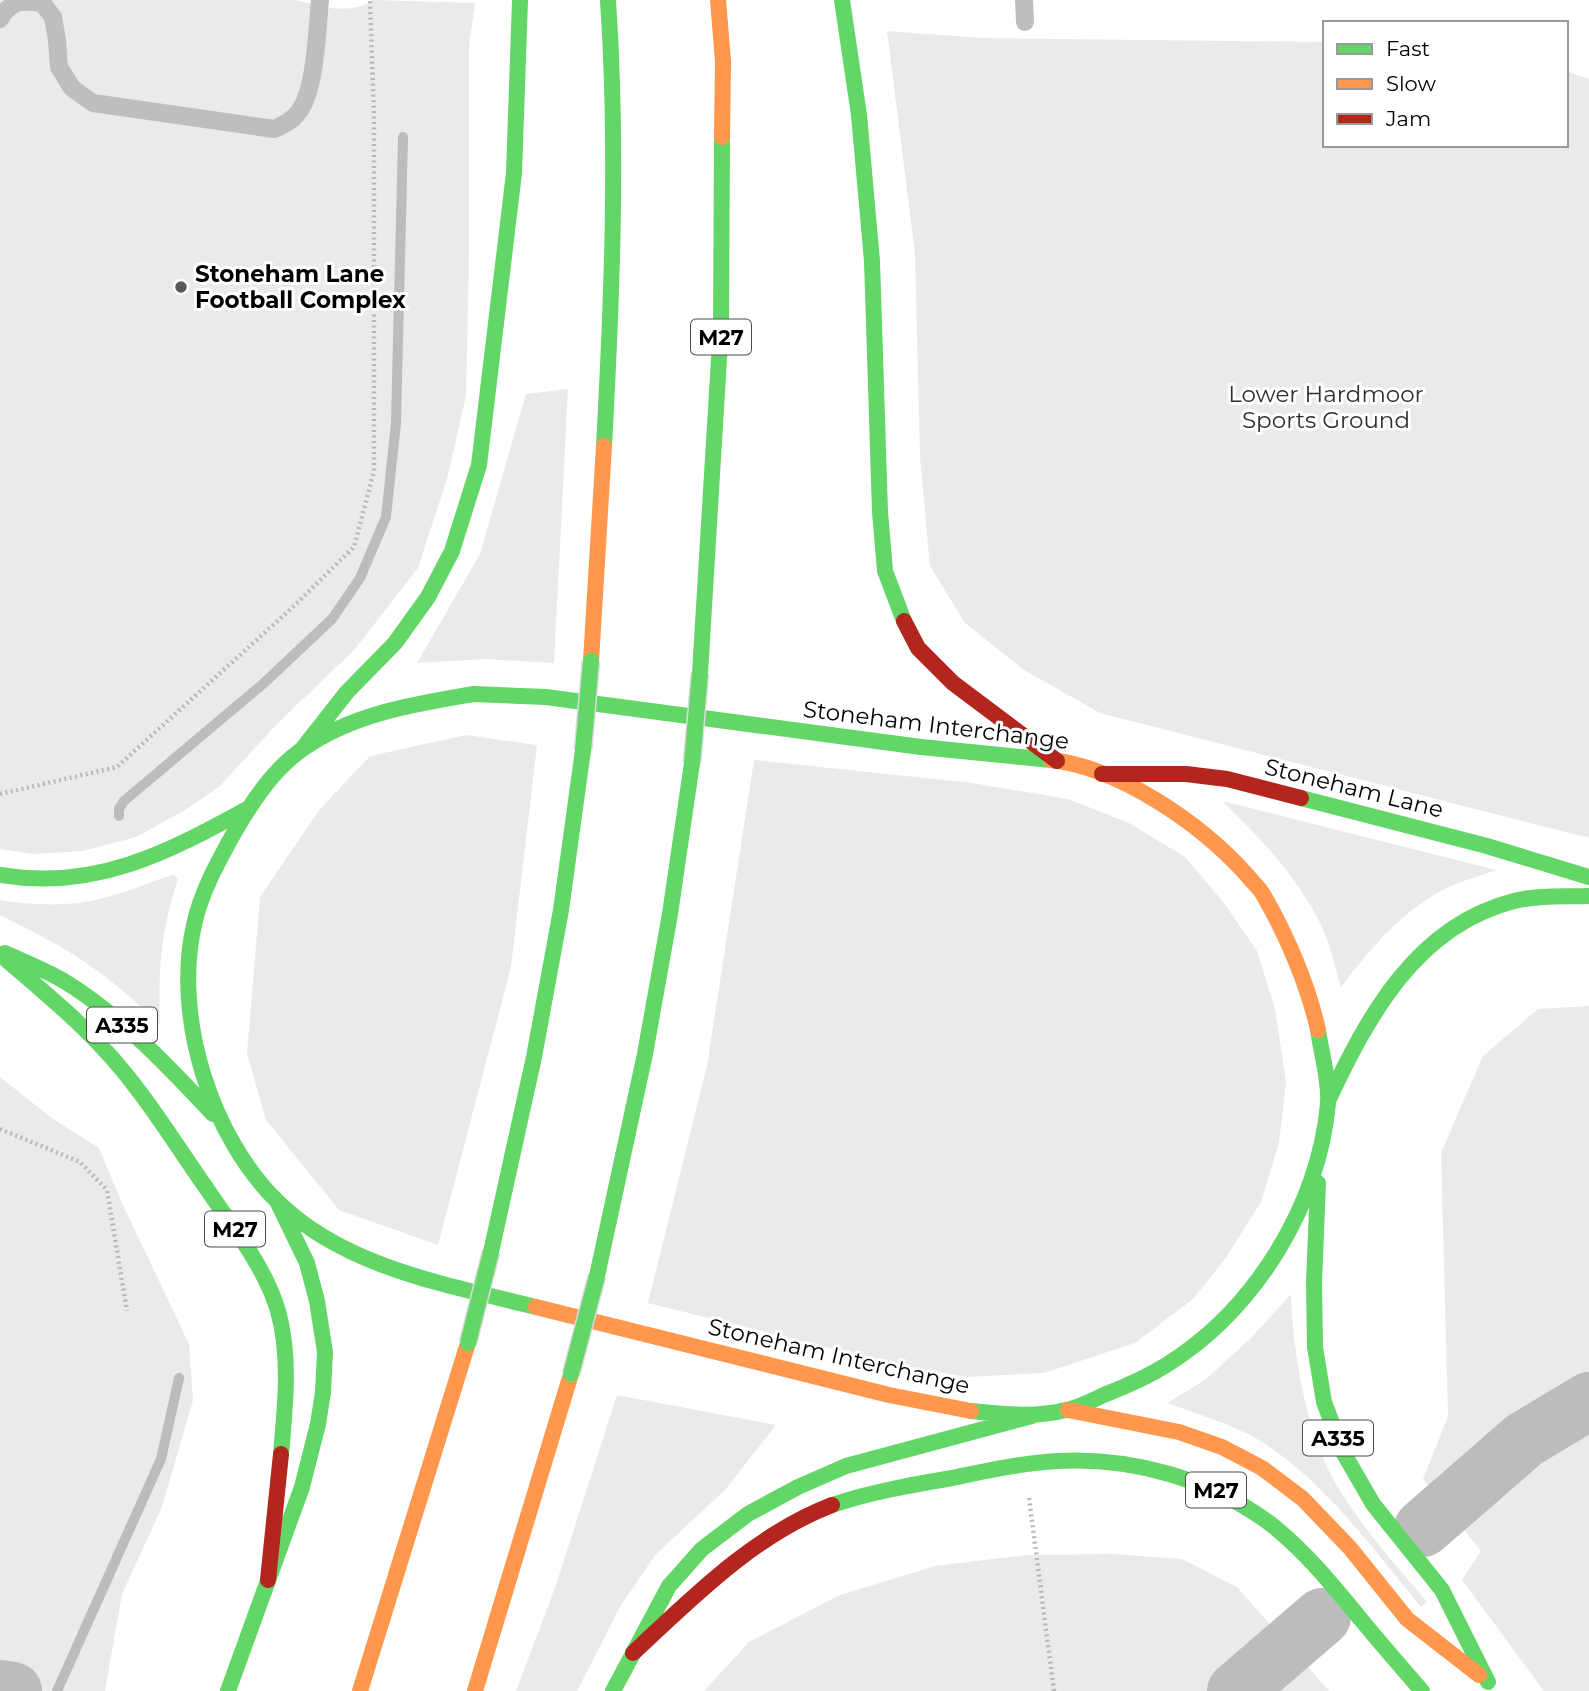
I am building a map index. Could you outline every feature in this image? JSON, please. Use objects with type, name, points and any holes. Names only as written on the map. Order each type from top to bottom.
[{"type":"main road","points":[[303,748],[347,692],[395,643],[428,597],[452,551],[479,465],[514,173],[520,0]]},
{"type":"main road","points":[[359,1691],[468,1343],[534,1057],[561,910],[583,750],[591,661],[611,321],[612,61],[608,0]]},
{"type":"main road","name":"M27","points":[[475,1691],[571,1374],[597,1276],[645,1054],[670,914],[692,763],[721,326],[723,61],[718,0]]},
{"type":"main road","points":[[842,0],[859,114],[872,261],[880,512],[886,571],[901,614],[918,648],[953,682],[1057,761]]},
{"type":"main road","name":"Stoneham Interchange","points":[[474,694],[546,697],[921,747],[1057,761],[1102,774],[1153,797],[1193,826],[1231,859],[1262,894],[1303,978],[1318,1028],[1328,1101],[1320,1153],[1297,1213],[1270,1264],[1233,1308],[1207,1334],[1168,1364],[1119,1389],[1068,1410],[1032,1416],[959,1410],[889,1395],[435,1282],[370,1261],[323,1238],[278,1203],[248,1165],[224,1126],[200,1059],[189,1010],[189,963],[196,916],[216,866],[247,809],[272,778],[303,748],[335,730],[373,716],[423,703],[474,694]]},
{"type":"main road","name":"Stoneham Lane","points":[[1102,774],[1186,774],[1227,779],[1488,846],[1589,877]]},
{"type":"main road","points":[[0,875],[38,880],[61,879],[131,867],[193,839],[247,809]]},
{"type":"main road","points":[[1328,1101],[1356,1040],[1389,987],[1439,936],[1472,916],[1515,901],[1589,896]]},
{"type":"main road","name":"M27","points":[[0,953],[102,1046],[132,1083],[241,1238],[262,1274],[278,1311],[285,1355],[286,1399],[268,1580]]},
{"type":"main road","name":"A335","points":[[0,953],[71,985],[104,1009],[155,1052],[224,1126]]},
{"type":"main road","name":"A335","points":[[1320,1153],[1314,1296],[1315,1347],[1324,1402],[1343,1452],[1373,1504],[1442,1590],[1491,1687]]},
{"type":"main road","name":"M27","points":[[228,1691],[302,1487],[323,1392],[325,1352],[317,1301],[307,1263],[278,1203]]},
{"type":"main road","name":"A335","points":[[1068,1410],[1179,1432],[1222,1447],[1262,1468],[1303,1499],[1350,1548],[1407,1619],[1491,1687]]},
{"type":"main road","name":"M27","points":[[613,1691],[669,1586],[702,1549],[748,1514],[798,1487],[846,1466],[1032,1416]]},
{"type":"main road","name":"M27","points":[[633,1653],[702,1588],[750,1550],[805,1517],[869,1494],[1025,1466],[1059,1461],[1117,1462],[1167,1473],[1217,1491],[1256,1514],[1289,1539],[1316,1565],[1422,1691]]},
{"type":"lane","points":[[0,19],[7,8],[25,0],[42,3],[53,17],[59,67],[72,88],[93,103],[274,129],[289,122],[305,102],[310,85],[320,0]]},
{"type":"lane","points":[[1024,0],[1025,22]]},
{"type":"path","points":[[0,794],[117,768],[285,615],[354,547],[373,471],[374,117],[370,0]]},
{"type":"path","points":[[0,1129],[80,1162],[107,1190],[127,1311]]},
{"type":"path","points":[[1025,1466],[1055,1691]]},
{"type":"green space","name":"Stoneham Lane Football Complex","points":[[0,0],[295,0],[345,9],[355,8],[373,0],[475,3],[469,46],[466,396],[447,479],[418,568],[355,649],[276,725],[219,787],[185,810],[136,837],[83,851],[34,854],[0,849]]},
{"type":"green space","name":"Lower Hardmoor Sports Ground","points":[[887,31],[981,38],[1323,42],[1323,147],[1568,147],[1568,72],[1589,79],[1589,838],[1100,713],[1024,670],[965,623],[930,566],[920,456],[915,254]]},
{"type":"green space","points":[[568,389],[554,663],[486,659],[417,663],[480,554],[526,394]]},
{"type":"green space","points":[[466,735],[537,745],[511,967],[438,1245],[339,1210],[266,1120],[247,1053],[260,897],[320,809],[370,756]]},
{"type":"green space","points":[[754,760],[972,783],[1068,799],[1129,823],[1185,857],[1224,903],[1257,951],[1275,1009],[1286,1082],[1279,1143],[1261,1202],[1225,1259],[1193,1299],[1135,1343],[1044,1373],[967,1377],[898,1365],[648,1303],[707,1066]]},
{"type":"green space","points":[[1222,801],[1496,870],[1449,887],[1417,906],[1389,930],[1341,987],[1326,936],[1303,893],[1265,845]]},
{"type":"green space","points":[[174,874],[178,879],[162,950],[160,1024],[81,959],[0,915],[0,900],[50,904],[88,902]]},
{"type":"green space","points":[[1589,1006],[1589,1691],[1544,1691],[1462,1580],[1481,1551],[1423,1479],[1448,1416],[1441,1153],[1483,1056],[1538,1009]]},
{"type":"green space","points":[[0,1077],[53,1119],[99,1148],[189,1344],[193,1400],[162,1507],[122,1594],[105,1691],[0,1691]]},
{"type":"green space","points":[[1291,1294],[1299,1370],[1319,1447],[1350,1506],[1427,1602],[1421,1607],[1325,1494],[1281,1455],[1235,1428],[1167,1403],[1205,1380],[1253,1336]]},
{"type":"green space","points":[[617,1395],[776,1425],[725,1490],[656,1554],[621,1605],[577,1691],[516,1691],[556,1585]]},
{"type":"green space","points":[[1112,1554],[1182,1559],[1237,1587],[1329,1691],[704,1691],[749,1642],[840,1595],[935,1566],[1026,1555]]},
{"type":"waterway","points":[[119,816],[119,809],[124,801],[264,683],[332,619],[360,578],[386,517],[396,423],[403,137]]},
{"type":"waterway","points":[[57,1691],[161,1459],[179,1378]]},
{"type":"waterway","points":[[1423,1528],[1524,1440],[1589,1401]]},
{"type":"waterway","points":[[1236,1691],[1322,1617]]},
{"type":"waterway","points":[[0,1689],[13,1691]]},
{"type":"traffic: fast","points":[[303,748],[347,692],[395,643],[428,597],[452,551],[479,465],[514,173],[520,0]]},
{"type":"traffic: fast","points":[[604,446],[613,223],[613,111],[608,0]]},
{"type":"traffic: fast","points":[[842,0],[859,115],[872,261],[880,512],[885,571],[904,621]]},
{"type":"traffic: fast","points":[[700,673],[721,326],[722,137]]},
{"type":"traffic: fast","points":[[583,750],[591,661]]},
{"type":"traffic: fast","points":[[692,763],[700,673]]},
{"type":"traffic: fast","points":[[474,694],[546,697],[921,747],[1051,760]]},
{"type":"traffic: fast","points":[[474,694],[386,712],[344,726],[304,748],[273,776],[234,833],[201,901],[194,925],[189,961],[189,998],[203,1074],[217,1111],[234,1145],[255,1176],[279,1203],[335,1244],[367,1259],[434,1282],[536,1307]]},
{"type":"traffic: fast","points":[[491,1252],[534,1057],[561,910],[583,750]]},
{"type":"traffic: fast","points":[[597,1276],[645,1054],[670,914],[692,763]]},
{"type":"traffic: fast","points":[[1301,798],[1487,846],[1589,877]]},
{"type":"traffic: fast","points":[[0,875],[34,879],[98,873],[158,853],[247,809]]},
{"type":"traffic: fast","points":[[1328,1101],[1360,1037],[1379,1007],[1399,979],[1423,953],[1449,931],[1480,913],[1514,901],[1542,897],[1589,896]]},
{"type":"traffic: fast","points":[[5,953],[64,981],[105,1010],[161,1060],[213,1114]]},
{"type":"traffic: fast","points":[[0,954],[78,1022],[117,1064],[158,1118],[257,1264],[278,1311],[285,1346],[286,1382],[281,1454]]},
{"type":"traffic: fast","points":[[971,1411],[1030,1415],[1071,1409],[1168,1364],[1228,1315],[1254,1285],[1277,1252],[1296,1217],[1311,1180],[1322,1142],[1328,1104],[1327,1077],[1318,1030]]},
{"type":"traffic: fast","points":[[1318,1183],[1314,1283],[1315,1347],[1324,1402],[1343,1452],[1373,1504],[1442,1590],[1488,1682]]},
{"type":"traffic: fast","points":[[228,1691],[302,1487],[323,1392],[325,1352],[317,1301],[307,1263],[278,1203]]},
{"type":"traffic: fast","points":[[468,1343],[491,1252]]},
{"type":"traffic: fast","points":[[571,1374],[597,1276]]},
{"type":"traffic: fast","points":[[613,1691],[669,1586],[702,1549],[748,1514],[798,1487],[846,1466],[1032,1416]]},
{"type":"traffic: fast","points":[[832,1505],[906,1486],[1044,1462],[1114,1463],[1170,1474],[1223,1495],[1248,1509],[1285,1536],[1320,1571],[1422,1691]]},
{"type":"traffic: slow","points":[[718,0],[723,61],[722,137]]},
{"type":"traffic: slow","points":[[591,661],[604,446]]},
{"type":"traffic: slow","points":[[1051,760],[1105,774],[1158,801],[1207,837],[1247,875],[1273,911],[1289,944],[1303,978],[1318,1030]]},
{"type":"traffic: slow","points":[[536,1307],[889,1395],[971,1411]]},
{"type":"traffic: slow","points":[[360,1691],[468,1343]]},
{"type":"traffic: slow","points":[[475,1691],[571,1374]]},
{"type":"traffic: slow","points":[[1068,1410],[1179,1432],[1222,1447],[1262,1468],[1303,1499],[1350,1548],[1407,1619],[1479,1675]]},
{"type":"traffic: jam","points":[[904,621],[918,648],[953,683],[1057,761]]},
{"type":"traffic: jam","points":[[1102,774],[1186,774],[1227,779],[1301,798]]},
{"type":"traffic: jam","points":[[268,1580],[281,1454]]},
{"type":"traffic: jam","points":[[633,1653],[702,1589],[751,1550],[776,1533],[832,1505]]},
{"type":"place","name":"Stoneham Lane Football Complex","points":[[181,287]]}]
